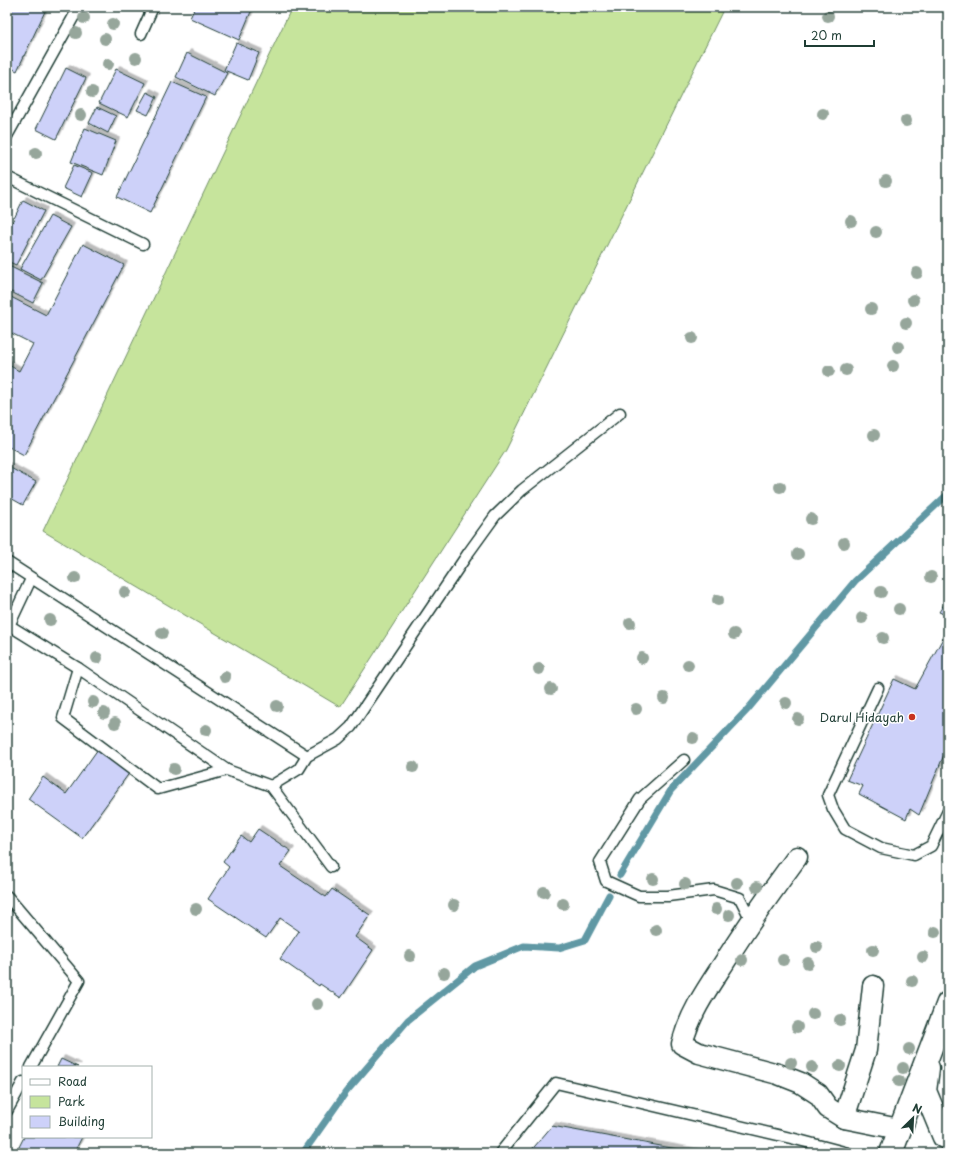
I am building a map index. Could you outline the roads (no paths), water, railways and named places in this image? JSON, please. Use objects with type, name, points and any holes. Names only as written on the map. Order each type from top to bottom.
[{"type":"main road","points":[[891,1153],[948,1003]]},
{"type":"main road","points":[[930,1047],[925,1091],[944,1130]]},
{"type":"main road","points":[[901,1153],[912,1120],[944,1130]]},
{"type":"street","points":[[797,856],[751,920],[696,1005],[687,1025],[682,1044],[699,1053],[778,1074],[801,1083],[818,1094],[828,1108],[844,1118],[899,1129]]},
{"type":"street","points":[[844,1118],[866,1050],[873,986]]},
{"type":"lane","points":[[7,136],[79,7]]},
{"type":"lane","points":[[141,34],[153,7]]},
{"type":"lane","points":[[7,176],[143,244]]},
{"type":"lane","points":[[270,786],[299,768],[307,756],[338,739],[351,727],[495,516],[522,490],[620,413]]},
{"type":"lane","points":[[7,562],[307,756]]},
{"type":"lane","points":[[31,578],[8,627],[78,668],[228,770],[270,786],[332,867]]},
{"type":"lane","points":[[78,668],[63,718],[158,789],[228,770]]},
{"type":"lane","points":[[878,688],[828,795],[833,809],[845,829],[881,848],[914,855],[931,846],[948,811]]},
{"type":"lane","points":[[684,760],[640,799],[600,862],[602,872],[606,881],[639,896],[668,896],[714,890],[740,898],[751,920]]},
{"type":"lane","points":[[7,896],[79,981],[33,1066]]},
{"type":"lane","points":[[500,1153],[556,1083],[795,1138],[848,1153]]},
{"type":"lane","points":[[7,1111],[22,1084]]},
{"type":"waterway","points":[[620,875],[671,790],[748,709],[855,581],[948,494]]},
{"type":"waterway","points":[[303,1153],[346,1092],[408,1020],[475,966],[524,946],[559,948],[585,940],[609,895]]},
{"type":"place","name":"Darul Hidayah","points":[[912,717]]}]
